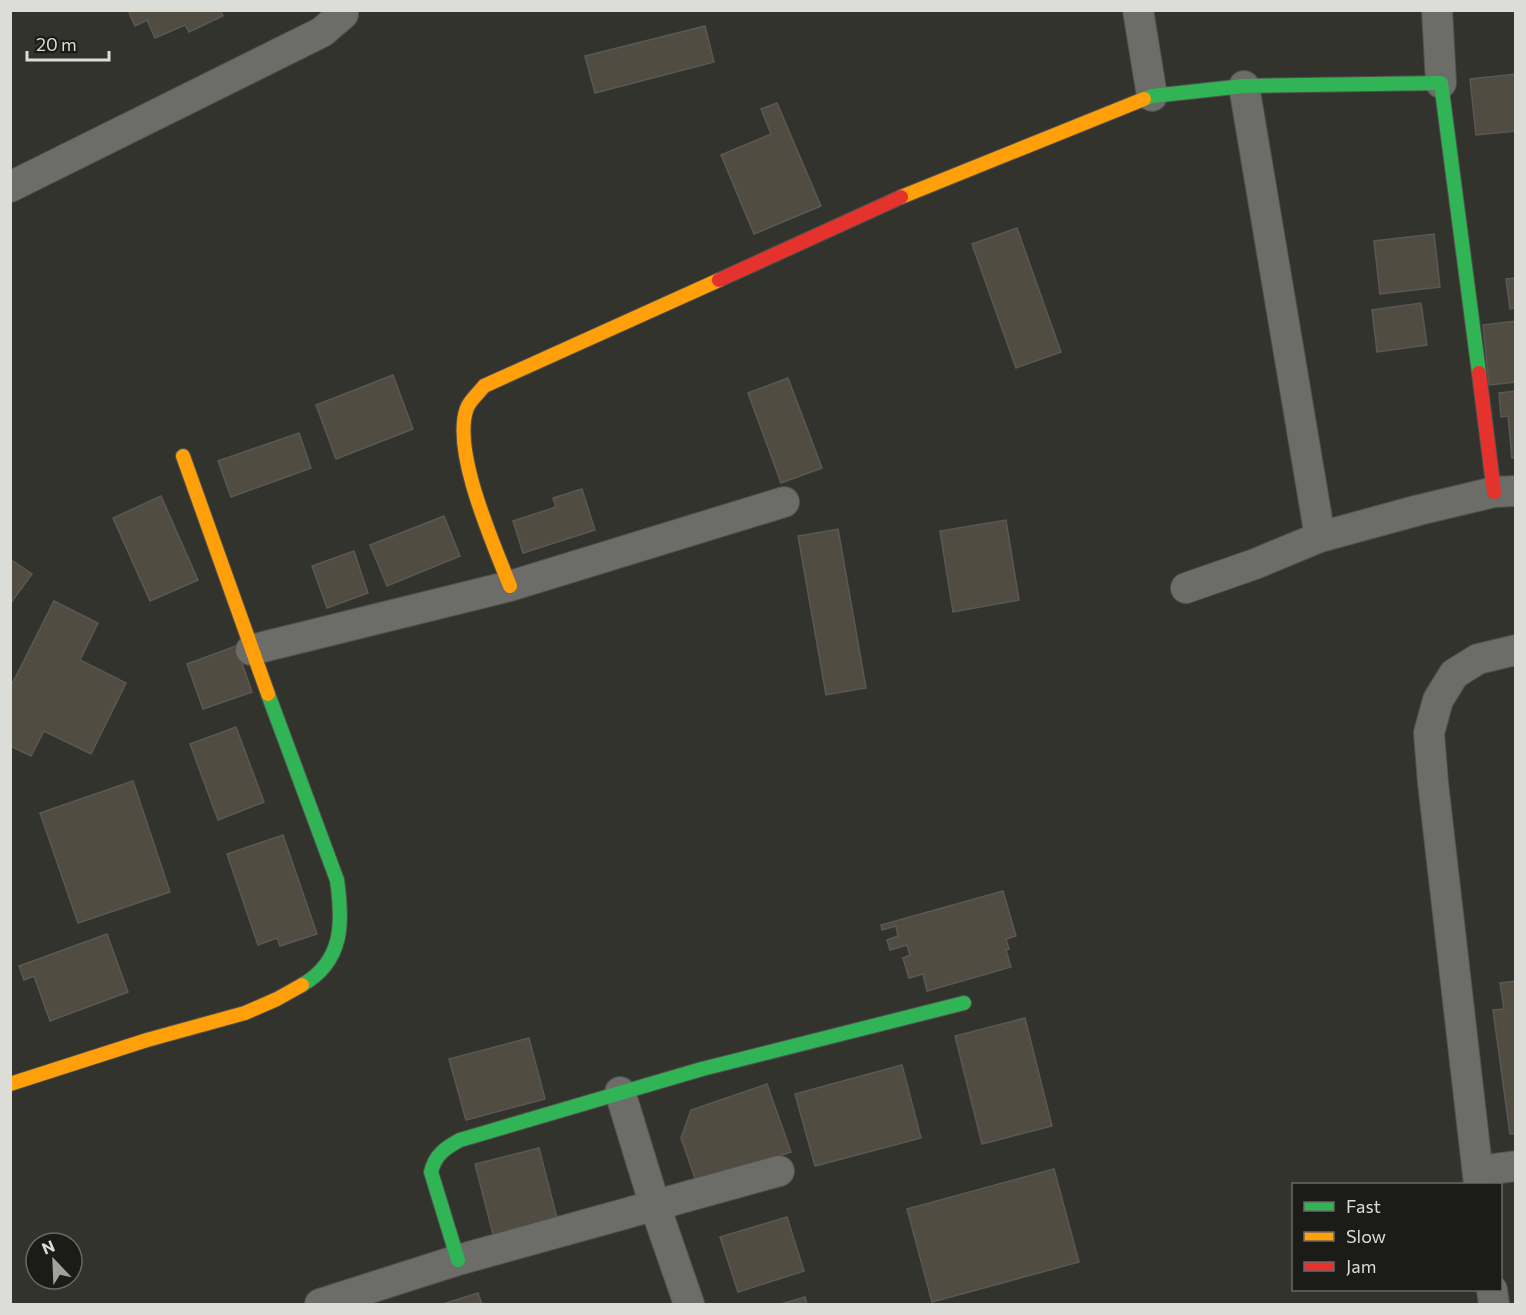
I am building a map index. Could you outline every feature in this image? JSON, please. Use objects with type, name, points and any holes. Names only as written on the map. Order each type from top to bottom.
[{"type":"street","points":[[10,187],[322,32],[343,14],[343,10]]},
{"type":"street","points":[[1138,10],[1152,96]]},
{"type":"street","points":[[1186,588],[1255,564],[1320,537],[1419,510],[1505,491],[1441,83],[1437,10]]},
{"type":"street","points":[[510,586],[468,469],[463,433],[467,408],[484,386],[932,183],[1152,96],[1244,86],[1441,83]]},
{"type":"street","points":[[1244,86],[1320,537]]},
{"type":"street","points":[[10,1084],[147,1040],[245,1013],[277,999],[316,977],[332,956],[340,936],[341,908],[337,880],[251,650],[183,456]]},
{"type":"street","points":[[251,650],[510,586],[784,502]]},
{"type":"street","points":[[1515,650],[1478,659],[1454,674],[1438,700],[1430,733],[1433,783],[1479,1178],[1515,1166]]},
{"type":"street","points":[[458,1260],[431,1172],[434,1158],[445,1147],[460,1140],[620,1092],[964,1003]]},
{"type":"street","points":[[620,1092],[689,1305]]},
{"type":"street","points":[[320,1305],[368,1297],[458,1260],[779,1171]]},
{"type":"building","points":[[128,10],[220,10],[223,16],[189,32],[185,25],[155,38],[147,20],[135,26]]},
{"type":"building","points":[[705,26],[714,62],[595,93],[585,56]]},
{"type":"building","points":[[1516,74],[1516,131],[1476,135],[1470,79]]},
{"type":"building","points":[[777,103],[821,206],[754,234],[721,155],[771,134],[761,109]]},
{"type":"building","points":[[1017,228],[1061,352],[1016,368],[972,244]]},
{"type":"building","points":[[1434,234],[1440,287],[1380,294],[1374,241]]},
{"type":"building","points":[[1516,278],[1516,308],[1510,309],[1506,279]]},
{"type":"building","points":[[1421,303],[1427,345],[1377,352],[1372,310]]},
{"type":"building","points":[[1516,321],[1516,382],[1489,385],[1483,325]]},
{"type":"building","points":[[393,375],[413,429],[336,459],[316,405]]},
{"type":"building","points":[[788,378],[822,468],[781,483],[748,393]]},
{"type":"building","points":[[1516,391],[1516,458],[1512,458],[1508,416],[1501,417],[1499,393]]},
{"type":"building","points":[[299,433],[311,468],[231,497],[218,461]]},
{"type":"building","points":[[582,489],[595,530],[523,553],[513,521],[556,507],[553,498]]},
{"type":"building","points":[[161,496],[198,580],[150,601],[113,518]]},
{"type":"building","points":[[444,516],[460,556],[387,586],[370,545]]},
{"type":"building","points":[[1006,520],[1019,600],[953,612],[940,531]]},
{"type":"building","points":[[838,529],[866,688],[826,695],[798,536]]},
{"type":"building","points":[[354,551],[368,593],[327,608],[312,566]]},
{"type":"building","points":[[10,559],[32,574],[10,604]]},
{"type":"building","points":[[54,601],[98,623],[80,660],[126,683],[91,754],[44,731],[31,756],[10,746],[10,688]]},
{"type":"building","points":[[236,646],[252,692],[203,709],[187,664]]},
{"type":"building","points":[[236,727],[264,802],[218,820],[190,744]]},
{"type":"building","points":[[133,781],[170,892],[78,923],[40,813]]},
{"type":"building","points":[[283,835],[317,934],[280,946],[277,938],[258,945],[227,854]]},
{"type":"building","points":[[1003,891],[1016,936],[1006,939],[1009,949],[1006,950],[1011,967],[927,991],[923,974],[909,978],[903,958],[910,955],[907,945],[890,950],[887,940],[898,936],[896,926],[882,930],[881,925]]},
{"type":"building","points":[[107,934],[128,992],[50,1021],[34,976],[24,980],[19,966]]},
{"type":"building","points":[[1516,981],[1516,1134],[1510,1134],[1493,1010],[1504,1009],[1500,983]]},
{"type":"building","points":[[1025,1018],[1052,1126],[982,1144],[955,1036]]},
{"type":"building","points":[[529,1038],[545,1099],[466,1120],[449,1059]]},
{"type":"building","points":[[902,1065],[921,1138],[815,1166],[795,1094]]},
{"type":"building","points":[[767,1084],[791,1152],[697,1184],[681,1138],[691,1110]]},
{"type":"building","points":[[539,1148],[559,1226],[495,1242],[475,1164]]},
{"type":"building","points":[[1054,1169],[1079,1262],[932,1302],[907,1209]]},
{"type":"building","points":[[787,1217],[804,1271],[738,1292],[720,1237]]},
{"type":"building","points":[[478,1293],[482,1304],[443,1304]]},
{"type":"building","points":[[805,1297],[807,1304],[781,1304]]},
{"type":"traffic: fast","points":[[1144,99],[1152,96],[1244,86],[1441,83],[1479,373]]},
{"type":"traffic: fast","points":[[268,694],[337,880],[339,896],[340,925],[333,952],[316,975],[302,985]]},
{"type":"traffic: fast","points":[[458,1260],[431,1172],[441,1153],[460,1140],[702,1069],[964,1003]]},
{"type":"traffic: slow","points":[[901,197],[1144,99]]},
{"type":"traffic: slow","points":[[510,586],[485,523],[469,472],[464,426],[470,402],[484,386],[719,280]]},
{"type":"traffic: slow","points":[[183,456],[268,694]]},
{"type":"traffic: slow","points":[[10,1084],[147,1040],[245,1013],[302,985]]},
{"type":"traffic: jam","points":[[719,280],[901,197]]},
{"type":"traffic: jam","points":[[1479,373],[1494,492]]}]
